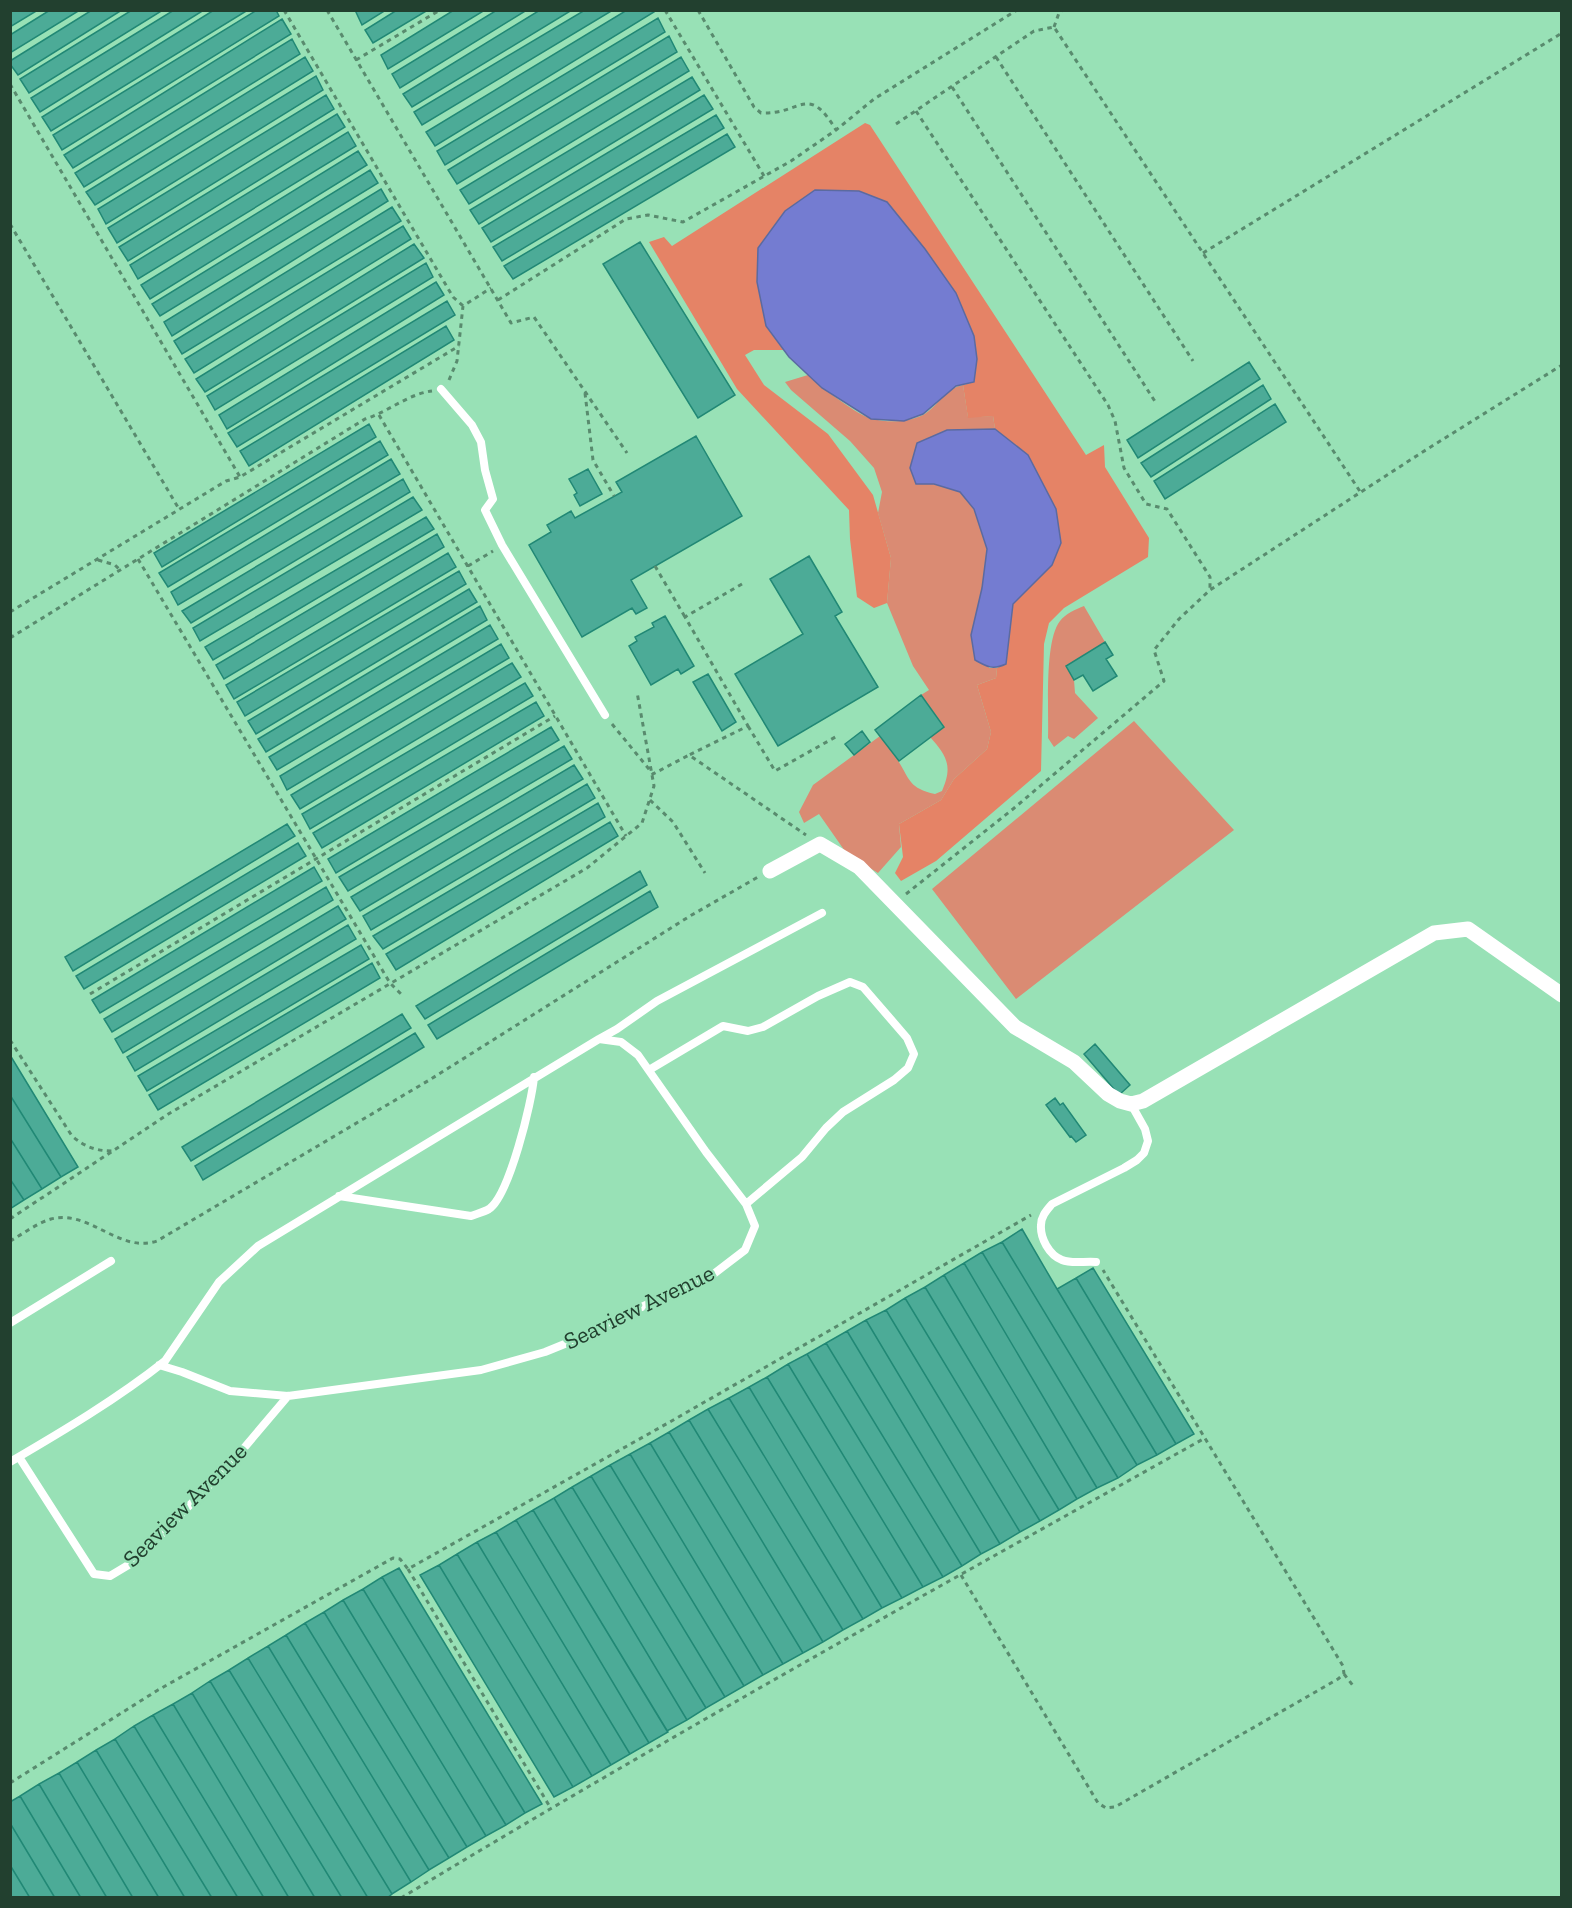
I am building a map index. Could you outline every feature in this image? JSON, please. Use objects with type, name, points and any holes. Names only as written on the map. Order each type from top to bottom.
[{"type":"street","points":[[770,871],[820,844],[859,867],[1015,1027],[1074,1062],[1108,1094],[1131,1104],[1143,1101],[1434,933],[1468,929],[1562,994]]},
{"type":"lane","points":[[441,389],[472,424],[481,442],[485,470],[493,499],[485,510],[502,545],[605,715]]},
{"type":"lane","points":[[10,1462],[138,1383],[165,1360],[219,1282],[258,1246],[534,1077],[617,1029],[657,1001],[822,913]]},
{"type":"lane","points":[[649,1070],[723,1026],[748,1031],[764,1027],[818,996],[850,982],[863,987],[907,1038],[914,1054],[908,1068],[894,1080],[843,1112],[802,1157],[746,1204]]},
{"type":"lane","name":"Seaview Avenue","points":[[159,1365],[230,1391],[288,1395],[481,1370],[545,1352],[599,1330],[711,1276],[745,1250],[755,1226],[746,1204],[706,1152],[638,1055],[621,1042],[599,1039]]},
{"type":"lane","points":[[339,1196],[471,1216],[490,1209],[504,1188],[533,1095],[534,1077]]},
{"type":"lane","points":[[1096,1262],[1062,1261],[1053,1254],[1042,1236],[1041,1223],[1045,1212],[1052,1204],[1124,1168],[1144,1153],[1148,1141],[1145,1130],[1131,1104]]},
{"type":"lane","points":[[10,1323],[111,1261]]},
{"type":"lane","name":"Seaview Avenue","points":[[19,1457],[94,1574],[110,1576],[135,1560],[175,1521],[232,1461],[288,1395]]},
{"type":"path","points":[[284,10],[453,297],[463,306]]},
{"type":"path","points":[[327,10],[511,322],[534,316],[627,453]]},
{"type":"path","points":[[356,60],[440,10]]},
{"type":"path","points":[[665,10],[764,176]]},
{"type":"path","points":[[698,10],[754,107],[761,113],[779,112],[802,104],[812,104],[820,107],[836,129]]},
{"type":"path","points":[[498,300],[626,219],[648,215],[682,222],[791,161],[874,99],[1017,10]]},
{"type":"path","points":[[1054,27],[1059,13],[1063,10]]},
{"type":"path","points":[[896,124],[1034,31],[1054,27]]},
{"type":"path","points":[[1054,27],[1361,493]]},
{"type":"path","points":[[1203,253],[1562,33]]},
{"type":"path","points":[[996,57],[1193,361]]},
{"type":"path","points":[[10,84],[240,477]]},
{"type":"path","points":[[952,87],[1156,403]]},
{"type":"path","points":[[915,111],[1108,405],[1115,421],[1124,468],[1146,504],[1167,508],[1209,577],[1210,590]]},
{"type":"path","points":[[10,224],[179,509]]},
{"type":"path","points":[[463,306],[491,288]]},
{"type":"path","points":[[10,638],[365,419],[379,415],[420,392],[441,389],[452,375],[457,361],[463,306]]},
{"type":"path","points":[[10,612],[226,481],[240,477],[459,346]]},
{"type":"path","points":[[895,903],[1013,809],[1164,681],[1154,650],[1179,618],[1210,590],[1420,453],[1562,365]]},
{"type":"path","points":[[584,390],[593,460],[614,496]]},
{"type":"path","points":[[379,415],[626,836]]},
{"type":"path","points":[[468,566],[502,545]]},
{"type":"path","points":[[138,559],[390,983],[403,996]]},
{"type":"path","points":[[95,560],[114,565],[120,570]]},
{"type":"path","points":[[655,566],[775,771],[840,735]]},
{"type":"path","points":[[685,617],[742,584]]},
{"type":"path","points":[[10,1219],[170,1113],[587,868],[642,823],[654,786],[637,692]]},
{"type":"path","points":[[605,715],[653,774]]},
{"type":"path","points":[[90,994],[555,716]]},
{"type":"path","points":[[653,774],[748,726]]},
{"type":"path","points":[[689,755],[820,844]]},
{"type":"path","points":[[650,800],[673,822],[705,873]]},
{"type":"path","points":[[10,1241],[52,1219],[77,1218],[128,1242],[146,1245],[157,1241],[431,1079],[690,916],[770,871]]},
{"type":"path","points":[[10,1040],[72,1136],[83,1145],[93,1149],[114,1150]]},
{"type":"path","points":[[408,1569],[1052,1204]]},
{"type":"path","points":[[1096,1262],[1205,1438],[1343,1666],[1344,1674],[1354,1687]]},
{"type":"path","points":[[400,1898],[550,1807],[1205,1438]]},
{"type":"path","points":[[10,1783],[158,1690],[393,1558],[400,1559],[408,1569],[550,1807]]},
{"type":"path","points":[[961,1575],[1098,1803],[1106,1809],[1115,1807],[1344,1674]]},
{"type":"shaded area","points":[[865,123],[870,125],[1086,455],[1104,445],[1105,467],[1149,538],[1148,557],[1064,608],[1049,623],[1044,644],[1041,771],[936,861],[901,881],[895,873],[903,857],[899,824],[941,800],[954,779],[987,749],[991,732],[977,685],[996,678],[997,668],[1006,663],[1013,604],[1052,565],[1028,455],[995,429],[993,416],[968,418],[963,385],[974,382],[766,326],[785,350],[754,350],[745,355],[764,385],[828,434],[873,495],[891,558],[887,603],[874,608],[857,597],[849,510],[737,389],[649,242],[664,237],[672,246]]},
{"type":"shaded area","points":[[808,375],[858,413],[885,421],[905,420],[923,415],[947,393],[963,385],[968,417],[993,416],[995,429],[947,430],[917,483],[934,484],[960,492],[974,509],[987,549],[982,588],[989,668],[997,668],[996,678],[977,685],[991,732],[987,749],[954,779],[941,800],[899,824],[901,847],[878,873],[847,854],[819,814],[804,823],[799,812],[813,785],[880,736],[915,786],[935,794],[942,791],[948,768],[941,750],[930,737],[944,726],[921,695],[929,690],[913,666],[887,603],[891,558],[878,513],[882,492],[874,468],[850,441],[791,390],[785,382]]},
{"type":"shaded area","points":[[1084,606],[1105,642],[1066,666],[1074,680],[1075,693],[1098,718],[1074,739],[1068,736],[1054,747],[1048,738],[1048,677],[1052,644],[1055,631],[1062,618]]},
{"type":"shaded area","points":[[1134,721],[1234,830],[1016,999],[932,889]]},
{"type":"water","points":[[815,190],[859,191],[887,202],[925,249],[956,293],[974,336],[977,359],[974,382],[956,386],[923,414],[904,421],[871,419],[822,388],[789,357],[766,326],[757,282],[758,248],[785,211]]},
{"type":"water","points":[[995,429],[1028,455],[1056,509],[1061,543],[1052,565],[1013,604],[1006,664],[994,667],[975,660],[971,635],[982,588],[987,549],[974,509],[960,492],[934,484],[916,484],[910,468],[917,443],[947,430]]},
{"type":"building","points":[[10,10],[38,10],[10,27]]},
{"type":"building","points":[[50,10],[80,10],[10,53],[10,35]]},
{"type":"building","points":[[92,10],[122,10],[18,75],[10,61]]},
{"type":"building","points":[[132,10],[163,10],[29,93],[20,79]]},
{"type":"building","points":[[174,10],[204,10],[40,112],[31,98]]},
{"type":"building","points":[[214,10],[248,10],[51,131],[42,117]]},
{"type":"building","points":[[257,10],[276,10],[279,16],[62,150],[53,135]]},
{"type":"building","points":[[355,10],[386,10],[362,25]]},
{"type":"building","points":[[397,10],[428,10],[373,43],[365,30]]},
{"type":"building","points":[[454,10],[485,10],[388,69],[381,55]]},
{"type":"building","points":[[497,10],[527,10],[400,88],[392,74]]},
{"type":"building","points":[[540,10],[572,10],[412,107],[403,94]]},
{"type":"building","points":[[585,10],[613,10],[422,125],[414,112]]},
{"type":"building","points":[[627,10],[653,10],[654,12],[435,146],[426,132]]},
{"type":"building","points":[[658,18],[665,32],[445,165],[437,151]]},
{"type":"building","points":[[282,19],[291,34],[73,168],[64,155]]},
{"type":"building","points":[[669,36],[677,52],[457,184],[448,170]]},
{"type":"building","points":[[292,39],[300,54],[84,187],[75,173]]},
{"type":"building","points":[[305,57],[313,71],[95,205],[86,192]]},
{"type":"building","points":[[681,57],[689,71],[469,204],[460,190]]},
{"type":"building","points":[[316,76],[323,90],[106,224],[98,209]]},
{"type":"building","points":[[692,77],[700,90],[479,224],[470,210]]},
{"type":"building","points":[[326,95],[334,109],[117,243],[108,228]]},
{"type":"building","points":[[704,95],[713,109],[491,242],[482,228]]},
{"type":"building","points":[[337,114],[345,127],[128,261],[119,247]]},
{"type":"building","points":[[716,115],[724,128],[502,261],[493,247]]},
{"type":"building","points":[[348,132],[356,146],[138,279],[130,265]]},
{"type":"building","points":[[727,134],[735,147],[513,279],[504,266]]},
{"type":"building","points":[[358,151],[367,165],[150,299],[141,285]]},
{"type":"building","points":[[370,170],[378,183],[160,316],[152,304]]},
{"type":"building","points":[[381,189],[388,201],[172,336],[164,322]]},
{"type":"building","points":[[392,207],[401,221],[182,354],[174,341]]},
{"type":"building","points":[[403,226],[411,239],[194,373],[185,359]]},
{"type":"building","points":[[640,242],[735,395],[698,418],[603,264]]},
{"type":"building","points":[[414,244],[424,258],[205,392],[196,379]]},
{"type":"building","points":[[426,263],[433,277],[215,410],[207,396]]},
{"type":"building","points":[[436,282],[444,295],[227,429],[219,415]]},
{"type":"building","points":[[447,301],[455,315],[237,447],[228,433]]},
{"type":"building","points":[[446,326],[454,340],[249,466],[240,451]]},
{"type":"building","points":[[1249,362],[1260,379],[1138,458],[1127,440]]},
{"type":"building","points":[[1263,385],[1271,399],[1151,477],[1141,463]]},
{"type":"building","points":[[1275,404],[1286,422],[1165,499],[1154,481]]},
{"type":"building","points":[[369,424],[376,437],[162,567],[154,553]]},
{"type":"building","points":[[696,436],[742,516],[631,580],[647,608],[636,614],[632,608],[582,637],[529,545],[551,532],[547,525],[571,511],[575,518],[622,492],[616,482]]},
{"type":"building","points":[[380,441],[388,455],[168,587],[159,573]]},
{"type":"building","points":[[391,459],[400,474],[178,605],[171,592]]},
{"type":"building","points":[[588,469],[602,494],[580,506],[574,495],[577,493],[569,479]]},
{"type":"building","points":[[403,479],[410,492],[191,623],[182,611]]},
{"type":"building","points":[[413,497],[422,510],[200,641],[193,628]]},
{"type":"building","points":[[426,517],[434,529],[213,660],[205,647]]},
{"type":"building","points":[[437,534],[444,547],[224,679],[216,665]]},
{"type":"building","points":[[448,553],[456,567],[234,699],[226,685]]},
{"type":"building","points":[[809,556],[842,612],[835,616],[878,687],[778,746],[735,674],[803,634],[770,579]]},
{"type":"building","points":[[459,571],[466,584],[245,716],[237,702]]},
{"type":"building","points":[[469,589],[477,602],[256,734],[248,721]]},
{"type":"building","points":[[480,606],[487,620],[266,752],[258,739]]},
{"type":"building","points":[[665,616],[694,666],[681,674],[678,669],[651,685],[629,646],[637,641],[635,637],[654,627],[652,623]]},
{"type":"building","points":[[490,625],[498,639],[277,770],[269,757]]},
{"type":"building","points":[[1105,642],[1113,655],[1106,659],[1117,676],[1093,691],[1083,675],[1074,680],[1066,666]]},
{"type":"building","points":[[501,644],[509,658],[287,790],[280,776]]},
{"type":"building","points":[[512,663],[521,677],[300,809],[291,795]]},
{"type":"building","points":[[708,674],[736,722],[722,731],[693,682]]},
{"type":"building","points":[[525,683],[533,696],[310,829],[302,814]]},
{"type":"building","points":[[921,695],[944,727],[899,761],[875,730]]},
{"type":"building","points":[[536,702],[544,716],[322,848],[313,833]]},
{"type":"building","points":[[551,727],[559,740],[336,873],[328,859]]},
{"type":"building","points":[[862,731],[870,742],[854,755],[845,744]]},
{"type":"building","points":[[564,746],[572,759],[348,891],[339,877]]},
{"type":"building","points":[[574,765],[583,779],[360,911],[351,897]]},
{"type":"building","points":[[587,784],[595,798],[371,930],[363,916]]},
{"type":"building","points":[[598,803],[605,817],[383,949],[373,936]]},
{"type":"building","points":[[610,822],[618,836],[396,970],[386,954]]},
{"type":"building","points":[[287,824],[295,836],[73,971],[65,957]]},
{"type":"building","points":[[298,843],[306,856],[84,989],[76,976]]},
{"type":"building","points":[[314,867],[322,881],[100,1013],[92,1000]]},
{"type":"building","points":[[640,871],[647,885],[425,1019],[416,1006]]},
{"type":"building","points":[[326,887],[333,900],[112,1032],[104,1019]]},
{"type":"building","points":[[650,891],[658,907],[437,1039],[428,1025]]},
{"type":"building","points":[[338,906],[346,919],[123,1053],[115,1039]]},
{"type":"building","points":[[348,925],[356,939],[135,1071],[127,1057]]},
{"type":"building","points":[[361,945],[369,959],[147,1091],[138,1076]]},
{"type":"building","points":[[372,963],[380,978],[158,1110],[149,1095]]},
{"type":"building","points":[[402,1014],[411,1028],[191,1161],[182,1147]]},
{"type":"building","points":[[415,1033],[424,1047],[203,1180],[195,1166]]},
{"type":"building","points":[[1095,1044],[1130,1085],[1119,1095],[1084,1054]]},
{"type":"building","points":[[10,1055],[78,1167],[61,1177],[10,1095]]},
{"type":"building","points":[[10,1095],[61,1177],[42,1189],[10,1138]]},
{"type":"building","points":[[1055,1098],[1060,1105],[1063,1103],[1086,1135],[1076,1142],[1046,1105]]},
{"type":"building","points":[[10,1138],[42,1189],[24,1200],[10,1179]]},
{"type":"building","points":[[10,1179],[24,1200],[10,1209]]},
{"type":"building","points":[[1022,1229],[1157,1455],[1137,1465],[1002,1242]]},
{"type":"building","points":[[1002,1242],[1137,1465],[1118,1478],[982,1252]]},
{"type":"building","points":[[982,1252],[1118,1478],[1097,1488],[964,1263]]},
{"type":"building","points":[[964,1263],[1097,1488],[1077,1499],[944,1275]]},
{"type":"building","points":[[1093,1268],[1194,1434],[1176,1444],[1076,1278]]},
{"type":"building","points":[[944,1275],[1077,1499],[1059,1510],[925,1287]]},
{"type":"building","points":[[1076,1278],[1176,1444],[1157,1455],[1057,1289]]},
{"type":"building","points":[[925,1287],[1059,1510],[1040,1521],[905,1298]]},
{"type":"building","points":[[905,1298],[1040,1521],[1020,1532],[886,1310]]},
{"type":"building","points":[[886,1310],[1020,1532],[1000,1544],[866,1320]]},
{"type":"building","points":[[866,1320],[1000,1544],[981,1554],[847,1331]]},
{"type":"building","points":[[847,1331],[981,1554],[962,1566],[826,1343]]},
{"type":"building","points":[[826,1343],[962,1566],[943,1577],[807,1354]]},
{"type":"building","points":[[807,1354],[943,1577],[923,1587],[788,1364]]},
{"type":"building","points":[[788,1364],[923,1587],[902,1598],[767,1377]]},
{"type":"building","points":[[767,1377],[902,1598],[882,1608],[749,1387]]},
{"type":"building","points":[[749,1387],[882,1608],[863,1619],[729,1398]]},
{"type":"building","points":[[729,1398],[863,1619],[843,1630],[708,1409]]},
{"type":"building","points":[[708,1409],[843,1630],[823,1642],[689,1420]]},
{"type":"building","points":[[689,1420],[823,1642],[803,1653],[669,1432]]},
{"type":"building","points":[[669,1432],[803,1653],[783,1664],[650,1443]]},
{"type":"building","points":[[650,1443],[783,1664],[763,1675],[630,1454]]},
{"type":"building","points":[[630,1454],[763,1675],[744,1686],[610,1465]]},
{"type":"building","points":[[610,1465],[744,1686],[725,1697],[591,1476]]},
{"type":"building","points":[[591,1476],[725,1697],[706,1708],[572,1487]]},
{"type":"building","points":[[572,1487],[706,1708],[687,1720],[554,1498]]},
{"type":"building","points":[[554,1498],[687,1720],[667,1731],[533,1510]]},
{"type":"building","points":[[533,1510],[668,1732],[649,1743],[516,1520]]},
{"type":"building","points":[[516,1520],[649,1743],[630,1754],[496,1532]]},
{"type":"building","points":[[496,1532],[630,1754],[611,1765],[477,1542]]},
{"type":"building","points":[[477,1542],[611,1765],[592,1776],[457,1554]]},
{"type":"building","points":[[457,1554],[592,1776],[573,1787],[439,1565]]},
{"type":"building","points":[[439,1565],[573,1787],[554,1797],[420,1575]]},
{"type":"building","points":[[399,1568],[542,1804],[525,1813],[382,1577]]},
{"type":"building","points":[[382,1577],[525,1813],[506,1825],[363,1589]]},
{"type":"building","points":[[363,1589],[506,1825],[486,1836],[343,1600]]},
{"type":"building","points":[[343,1600],[486,1836],[467,1847],[324,1612]]},
{"type":"building","points":[[324,1612],[467,1847],[449,1858],[305,1623]]},
{"type":"building","points":[[305,1623],[449,1858],[429,1870],[286,1635]]},
{"type":"building","points":[[286,1635],[429,1870],[411,1882],[268,1646]]},
{"type":"building","points":[[268,1646],[411,1882],[392,1894],[248,1658]]},
{"type":"building","points":[[248,1658],[392,1894],[387,1898],[368,1898],[229,1670]]},
{"type":"building","points":[[229,1670],[368,1898],[342,1898],[210,1681]]},
{"type":"building","points":[[210,1681],[342,1898],[315,1898],[192,1693]]},
{"type":"building","points":[[192,1693],[315,1898],[289,1898],[173,1704]]},
{"type":"building","points":[[173,1704],[289,1898],[264,1898],[153,1715]]},
{"type":"building","points":[[153,1715],[264,1898],[238,1898],[134,1726]]},
{"type":"building","points":[[134,1726],[238,1898],[212,1898],[115,1739]]},
{"type":"building","points":[[115,1739],[212,1898],[185,1898],[96,1750]]},
{"type":"building","points":[[96,1750],[185,1898],[159,1898],[77,1762]]},
{"type":"building","points":[[77,1762],[159,1898],[133,1898],[59,1773]]},
{"type":"building","points":[[59,1773],[133,1898],[107,1898],[39,1784]]},
{"type":"building","points":[[39,1784],[107,1898],[81,1898],[20,1796]]},
{"type":"building","points":[[20,1796],[81,1898],[55,1898],[10,1823],[10,1802]]},
{"type":"building","points":[[10,1823],[55,1898],[30,1898],[10,1865]]},
{"type":"building","points":[[10,1865],[30,1898],[10,1898]]}]
